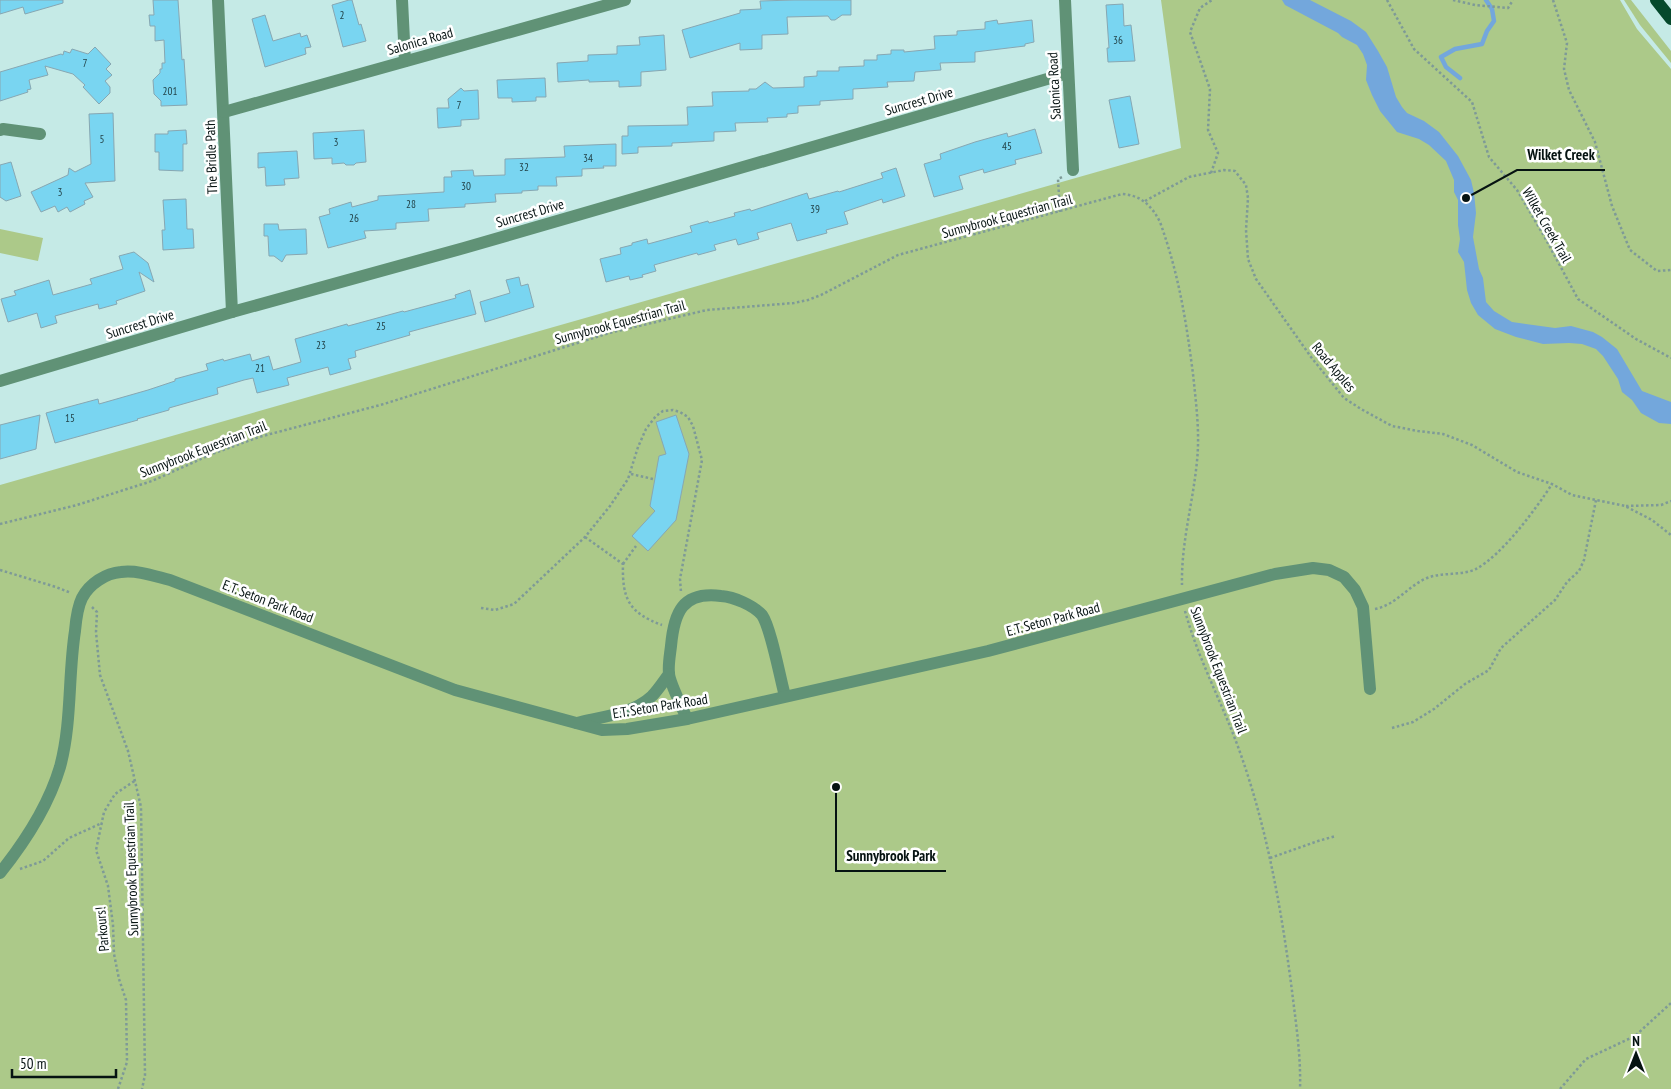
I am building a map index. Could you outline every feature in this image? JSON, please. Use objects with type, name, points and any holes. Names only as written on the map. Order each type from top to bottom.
[{"type":"main road","points":[[1656,0],[1671,19]]},
{"type":"street","name":"The Bridle Path","points":[[218,0],[232,312]]},
{"type":"street","points":[[402,0],[405,61]]},
{"type":"street","name":"Salonica Road","points":[[224,112],[309,90],[583,6],[625,0]]},
{"type":"street","name":"Salonica Road","points":[[1065,0],[1068,73],[1066,171]]},
{"type":"street","name":"Suncrest Drive","points":[[0,382],[232,312],[464,248],[1068,73]]},
{"type":"street","points":[[0,130],[40,134]]},
{"type":"street","name":"E.T. Seton Park Road","points":[[0,872],[12,858],[40,813],[52,790],[60,766],[66,731],[73,643],[78,609],[82,598],[92,584],[113,573],[134,572],[170,580],[455,690],[602,730],[627,729],[687,719],[988,651],[1275,574],[1313,568],[1329,570],[1344,577],[1355,590],[1364,610],[1370,689]]},
{"type":"street","points":[[577,723],[626,710],[639,705],[651,697],[668,674],[673,630],[682,606],[695,597],[726,596],[751,607],[761,615],[768,628],[785,696]]},
{"type":"street","points":[[668,674],[687,719]]},
{"type":"path","points":[[1211,173],[1218,153],[1208,130],[1210,88],[1190,32],[1200,8],[1212,0]]},
{"type":"path","name":"Wilket Creek Trail","points":[[1387,0],[1414,49],[1472,102],[1489,157],[1516,190],[1544,236],[1578,299],[1636,339],[1671,358]]},
{"type":"path","points":[[1453,0],[1475,5],[1508,8],[1513,0]]},
{"type":"path","points":[[1553,0],[1567,43],[1564,69],[1569,90],[1595,142],[1612,206],[1630,250],[1657,271],[1671,270]]},
{"type":"path","name":"Road Apples","points":[[1145,202],[1190,177],[1224,170],[1235,171],[1246,185],[1248,198],[1246,230],[1248,259],[1256,279],[1311,357],[1344,398],[1392,426],[1418,432],[1443,434],[1472,445],[1517,472],[1552,484],[1572,495],[1624,506],[1652,520],[1671,534]]},
{"type":"path","points":[[1060,212],[1058,179],[1062,178],[1066,171]]},
{"type":"path","name":"Sunnybrook Equestrian Trail","points":[[0,524],[76,505],[152,481],[212,454],[258,437],[384,404],[609,333],[707,310],[794,303],[808,300],[898,255],[1122,194],[1133,194],[1145,202],[1160,222],[1179,282],[1186,316],[1197,413],[1197,460],[1184,554],[1182,600],[1198,651],[1243,759],[1270,858],[1290,973],[1298,1046],[1300,1089]]},
{"type":"path","points":[[481,608],[495,610],[514,604],[585,537],[610,506],[631,474],[638,447],[646,429],[656,416],[663,411],[673,410],[688,417],[693,426],[702,460],[680,579],[682,606]]},
{"type":"path","points":[[631,474],[653,479]]},
{"type":"path","points":[[1364,610],[1380,608],[1427,578],[1475,569],[1507,544],[1552,484]]},
{"type":"path","points":[[1392,728],[1413,722],[1434,709],[1465,684],[1489,670],[1501,648],[1555,600],[1567,582],[1578,571],[1584,560],[1596,500]]},
{"type":"path","points":[[1624,506],[1661,505],[1671,501]]},
{"type":"path","points":[[585,537],[623,564]]},
{"type":"path","points":[[636,546],[623,564],[625,595],[633,609],[646,619],[673,630]]},
{"type":"path","name":"Sunnybrook Equestrian Trail","points":[[0,570],[56,587],[82,598],[97,612],[96,632],[100,675],[128,751],[136,780],[142,821],[145,1075],[142,1089]]},
{"type":"path","name":"Parkours!","points":[[118,1089],[127,1062],[126,1000],[114,954],[114,925],[108,886],[96,850],[104,812],[115,794],[136,780]]},
{"type":"path","points":[[17,870],[43,861],[69,838],[102,824]]},
{"type":"path","points":[[1270,858],[1336,836]]},
{"type":"path","points":[[1560,1089],[1586,1058],[1635,1036],[1671,1003]]},
{"type":"green space","points":[[1161,0],[1620,0],[1637,29],[1671,69],[1671,1089],[0,1089],[0,485],[1181,148]]},
{"type":"green space","points":[[1624,0],[1631,0],[1671,51],[1671,63],[1640,25]]},
{"type":"green space","points":[[0,229],[43,238],[38,261],[0,253]]},
{"type":"water","points":[[1282,0],[1310,0],[1351,21],[1366,32],[1387,67],[1396,97],[1402,107],[1407,113],[1424,121],[1439,132],[1458,156],[1471,180],[1476,213],[1473,237],[1479,269],[1483,278],[1486,302],[1494,311],[1512,322],[1555,328],[1571,326],[1593,332],[1602,337],[1617,349],[1642,391],[1671,402],[1671,424],[1659,423],[1641,413],[1632,400],[1622,392],[1618,379],[1603,356],[1596,349],[1582,344],[1543,344],[1516,337],[1495,329],[1478,315],[1471,303],[1467,290],[1464,262],[1458,252],[1460,239],[1458,200],[1454,192],[1454,180],[1446,161],[1429,145],[1419,139],[1397,132],[1380,111],[1366,80],[1367,65],[1357,45],[1285,5]]},
{"type":"building","points":[[0,0],[63,0],[63,3],[25,14],[23,7],[0,14]]},
{"type":"building","points":[[153,0],[178,0],[187,105],[161,106],[161,101],[154,94],[153,80],[160,73],[162,63],[165,63],[164,40],[155,41],[155,26],[150,26],[149,15],[154,15]]},
{"type":"building","points":[[352,0],[366,41],[343,47],[332,5]]},
{"type":"building","points":[[851,0],[851,15],[842,15],[835,20],[831,20],[828,16],[787,17],[788,34],[762,35],[762,49],[740,50],[740,43],[690,58],[682,30],[740,13],[740,10],[761,9],[760,1]]},
{"type":"building","points":[[1123,4],[1124,26],[1131,25],[1135,61],[1108,62],[1106,5]]},
{"type":"building","points":[[265,15],[273,41],[300,33],[301,37],[307,35],[311,47],[305,48],[306,54],[265,67],[252,19]]},
{"type":"building","points":[[997,20],[998,24],[1032,20],[1034,42],[1025,44],[1025,46],[975,52],[975,62],[940,63],[941,70],[915,72],[914,81],[887,82],[888,87],[853,89],[853,99],[820,101],[820,105],[798,106],[798,113],[787,114],[787,117],[767,118],[768,122],[735,123],[736,131],[714,132],[714,141],[672,143],[672,146],[638,147],[638,153],[622,154],[622,136],[628,136],[628,126],[688,125],[687,107],[713,106],[712,92],[749,91],[749,89],[756,89],[765,82],[773,88],[804,87],[804,77],[817,76],[817,71],[839,71],[839,67],[864,66],[864,60],[877,60],[877,55],[891,54],[891,50],[904,50],[904,52],[935,49],[934,36],[957,35],[957,31],[985,29],[985,22]]},
{"type":"building","points":[[664,35],[666,70],[641,72],[641,86],[619,87],[619,81],[558,82],[557,63],[588,61],[588,55],[617,54],[617,46],[640,45],[639,37]]},
{"type":"building","points":[[95,47],[111,64],[106,69],[112,75],[105,81],[110,87],[110,93],[99,104],[83,87],[85,85],[73,74],[45,66],[48,75],[29,80],[31,89],[27,90],[28,92],[0,101],[0,72],[63,55],[64,51],[70,53],[72,49],[88,54]]},
{"type":"building","points":[[545,78],[546,97],[536,97],[536,101],[512,102],[512,98],[498,98],[497,80]]},
{"type":"building","points":[[461,88],[464,91],[478,90],[479,119],[461,120],[461,126],[438,128],[437,108],[449,108],[448,99]]},
{"type":"building","points":[[1130,96],[1139,144],[1119,148],[1109,100]]},
{"type":"building","points":[[113,113],[115,181],[85,183],[93,197],[84,201],[85,204],[70,212],[67,207],[58,212],[55,206],[41,212],[31,192],[68,175],[69,168],[75,172],[91,164],[89,114]]},
{"type":"building","points":[[1035,129],[1042,153],[1015,160],[1016,164],[984,173],[983,169],[959,176],[963,189],[934,197],[924,164],[941,159],[940,154],[975,142],[1007,133],[1008,137]]},
{"type":"building","points":[[186,130],[187,144],[183,144],[183,171],[159,170],[159,152],[155,152],[155,134],[168,134],[168,131]]},
{"type":"building","points":[[364,130],[366,162],[346,165],[344,163],[332,164],[332,158],[314,159],[313,133]]},
{"type":"building","points":[[616,144],[616,166],[582,169],[582,176],[556,177],[557,186],[538,186],[538,190],[522,191],[522,193],[495,194],[496,202],[465,204],[465,207],[428,209],[429,221],[396,223],[396,229],[364,231],[366,238],[328,248],[319,217],[330,214],[329,209],[351,202],[352,207],[378,200],[378,196],[444,192],[444,177],[452,177],[451,171],[473,170],[474,176],[505,175],[505,159],[565,157],[564,146]]},
{"type":"building","points":[[297,151],[299,178],[284,179],[285,185],[266,186],[265,167],[258,168],[258,153]]},
{"type":"building","points":[[11,162],[21,196],[6,201],[0,197],[0,165]]},
{"type":"building","points":[[896,168],[905,196],[883,203],[882,199],[844,212],[848,224],[826,230],[827,233],[797,241],[791,223],[757,233],[759,239],[738,245],[736,239],[714,245],[716,250],[698,255],[697,253],[654,265],[656,271],[642,275],[643,277],[630,280],[629,276],[606,282],[600,259],[621,254],[620,248],[632,245],[632,243],[647,239],[648,244],[692,232],[690,226],[735,216],[734,213],[750,209],[751,211],[807,193],[809,199],[839,192],[883,178],[881,173]]},
{"type":"building","points":[[186,199],[187,229],[193,229],[194,248],[163,250],[162,230],[165,230],[163,200]]},
{"type":"building","points":[[264,224],[278,224],[279,230],[306,229],[307,254],[286,255],[282,262],[274,256],[269,256],[268,236],[264,236]]},
{"type":"building","points":[[134,252],[148,263],[154,282],[139,272],[145,291],[116,301],[117,304],[99,309],[98,304],[55,316],[57,323],[41,328],[37,313],[8,322],[1,299],[16,295],[14,291],[49,280],[53,295],[92,284],[90,279],[123,269],[119,256]]},
{"type":"building","points":[[519,277],[521,286],[528,284],[534,307],[485,322],[480,302],[510,293],[506,280]]},
{"type":"building","points":[[470,290],[476,314],[409,332],[410,335],[355,351],[356,357],[348,359],[351,369],[330,375],[328,367],[287,378],[289,385],[257,393],[253,378],[244,380],[217,388],[218,394],[169,408],[169,410],[138,420],[55,443],[46,413],[98,399],[99,404],[148,390],[175,381],[175,379],[208,370],[206,364],[223,359],[224,361],[250,354],[252,361],[269,356],[273,370],[301,362],[295,339],[347,324],[348,326],[456,298],[455,295]]},
{"type":"building","points":[[40,415],[36,449],[0,459],[0,425]]},
{"type":"building","points":[[676,415],[689,454],[676,520],[648,551],[632,536],[655,511],[650,506],[659,456],[666,454],[656,422]]},
{"type":"waterway","points":[[1460,78],[1446,67],[1441,57],[1455,49],[1482,44],[1487,31],[1494,21],[1492,9],[1486,0]]},
{"type":"place","name":"Wilket Creek","points":[[1466,198]]},
{"type":"place","name":"Sunnybrook Park","points":[[836,787]]}]
